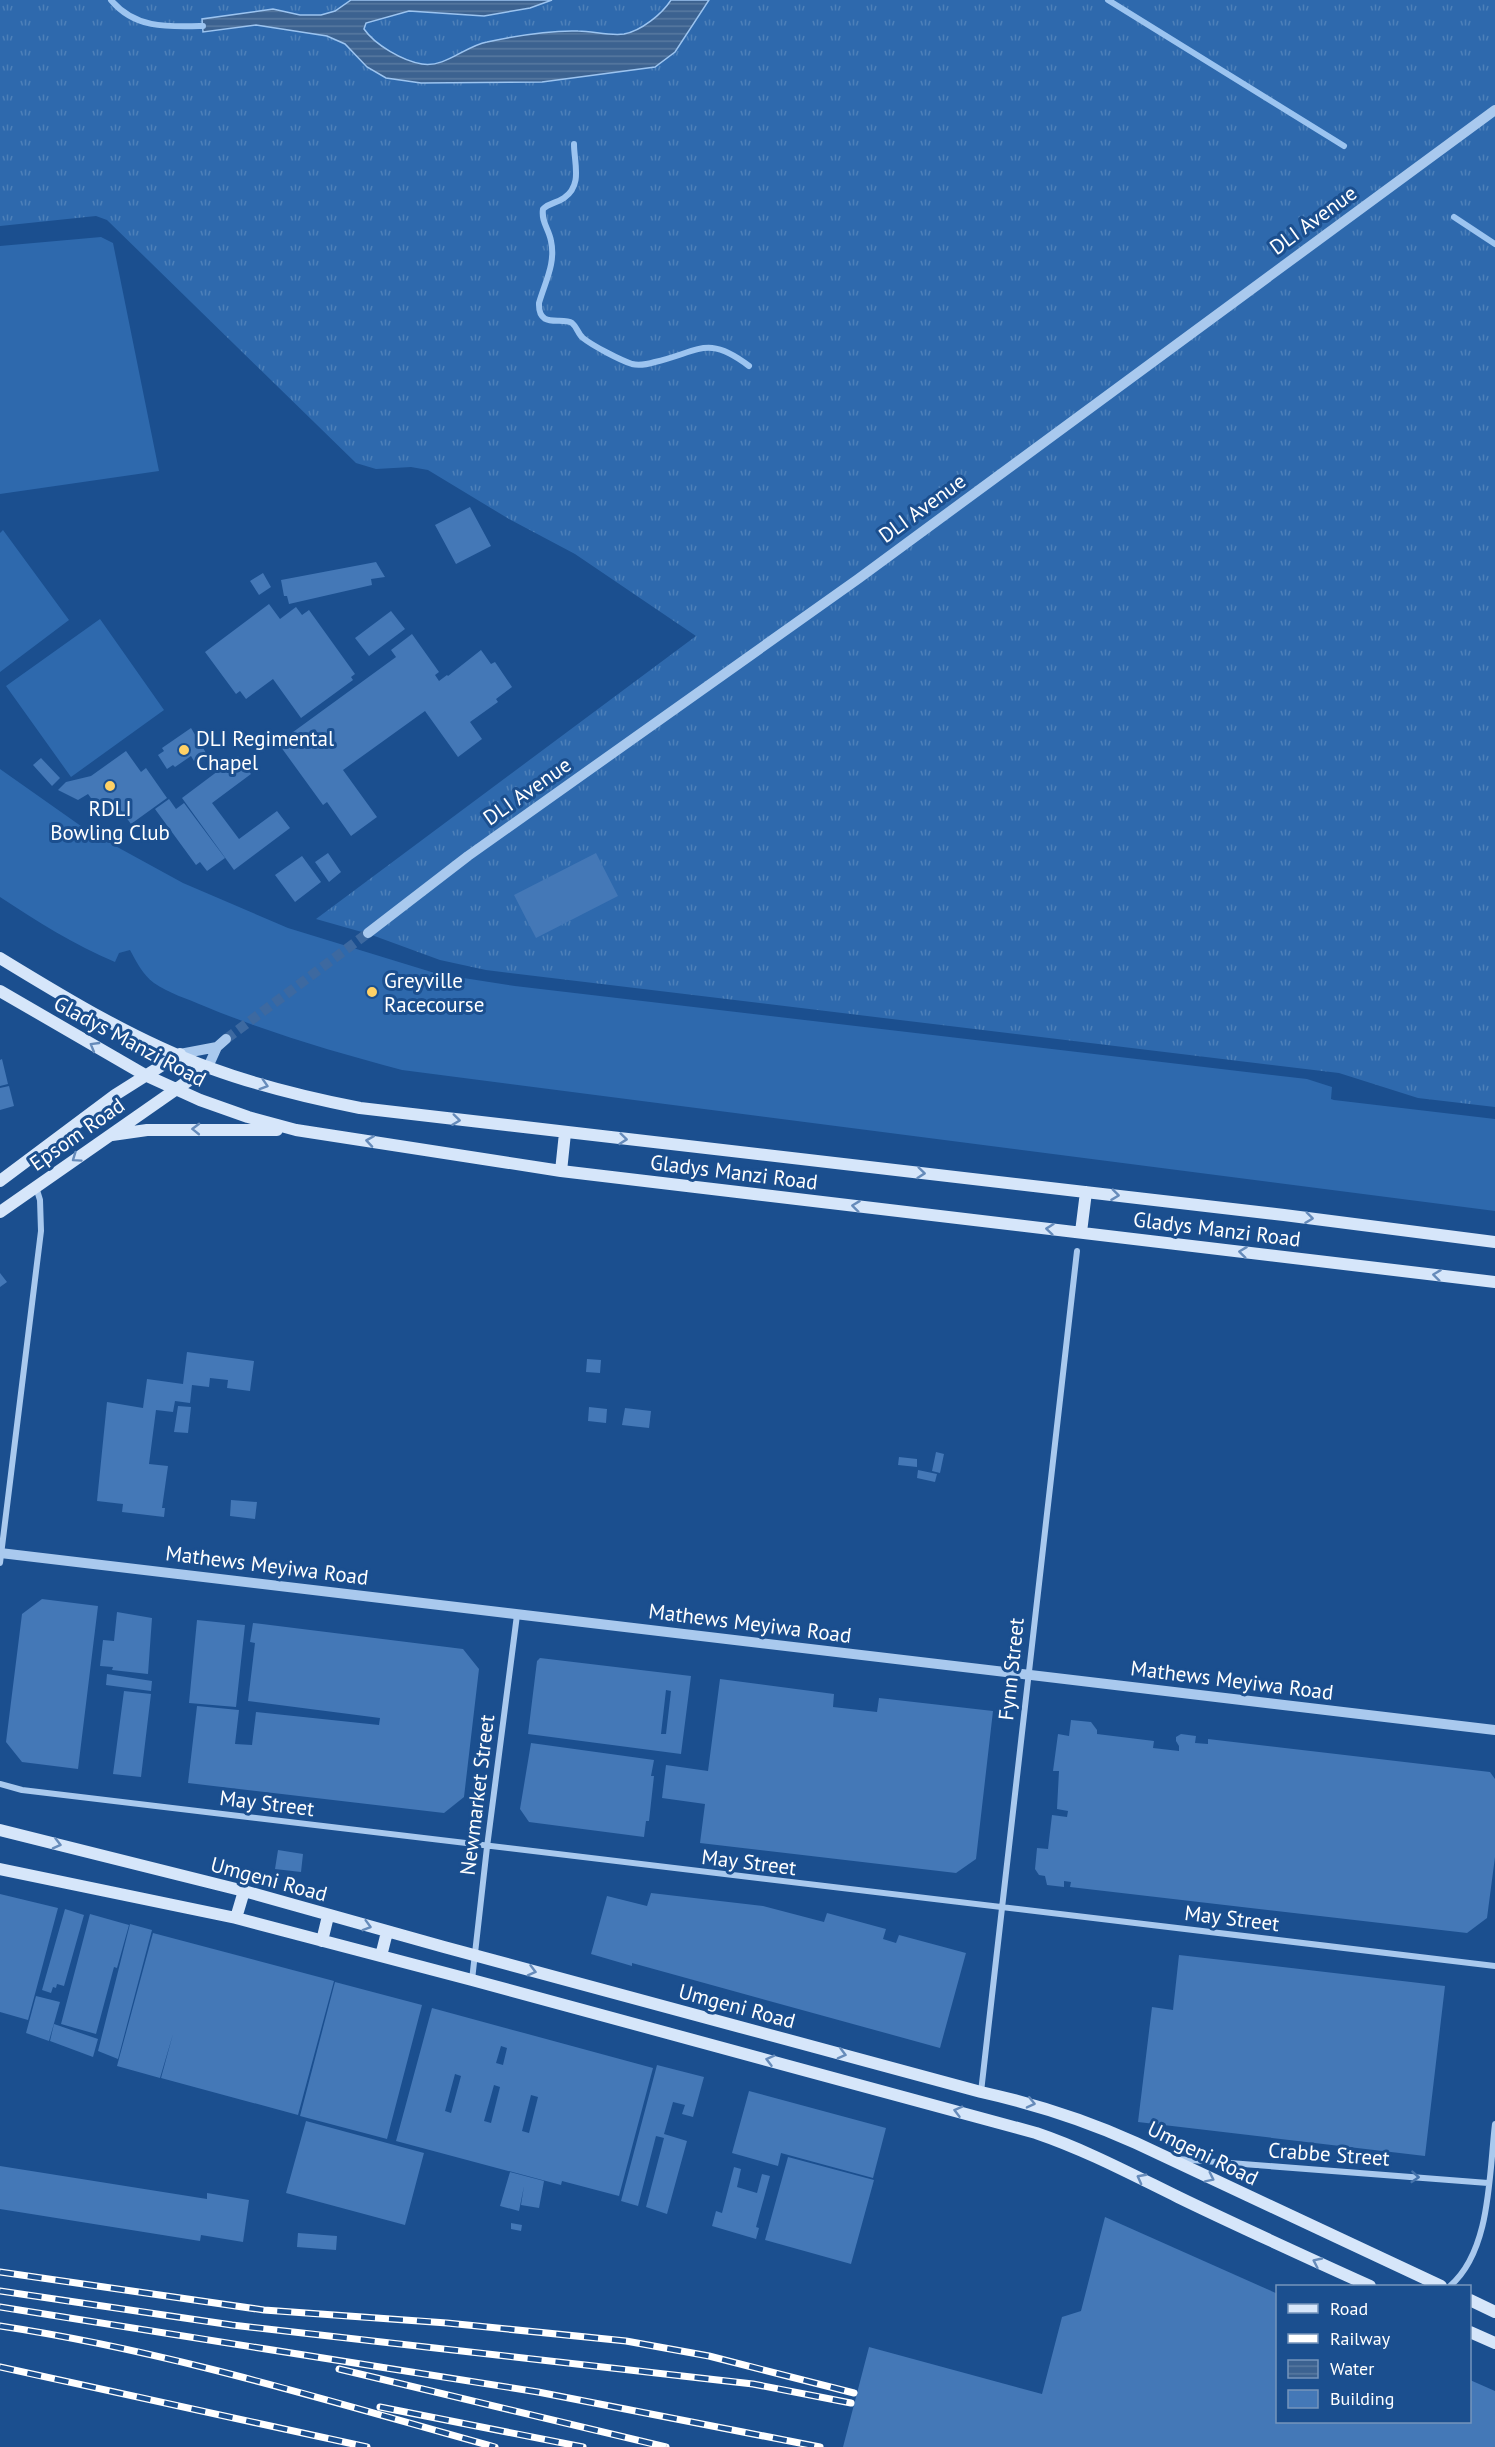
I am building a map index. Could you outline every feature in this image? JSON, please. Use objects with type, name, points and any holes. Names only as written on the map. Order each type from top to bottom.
[{"type":"main road","name":"Gladys Manzi Road","points":[[0,958],[58,994],[208,1067],[303,1097],[360,1108],[1495,1242]]},
{"type":"main road","name":"Gladys Manzi Road","points":[[0,991],[145,1075],[200,1100],[248,1118],[296,1130],[561,1171],[1495,1282]]},
{"type":"main road","name":"Epsom Road","points":[[0,1181],[145,1075],[180,1054]]},
{"type":"main road","name":"Epsom Road","points":[[0,1212],[208,1067]]},
{"type":"main road","points":[[108,1136],[147,1130],[296,1130]]},
{"type":"main road","points":[[561,1171],[565,1133]]},
{"type":"main road","points":[[1081,1232],[1086,1192]]},
{"type":"main road","name":"Umgeni Road","points":[[0,1830],[244,1891],[475,1956],[981,2092],[1042,2106],[1092,2122],[1439,2285]]},
{"type":"main road","name":"Umgeni Road","points":[[0,1869],[236,1918],[979,2117],[1063,2143],[1121,2168],[1205,2210],[1368,2285]]},
{"type":"main road","points":[[236,1918],[244,1891]]},
{"type":"main road","points":[[322,1941],[328,1916]]},
{"type":"main road","points":[[381,1956],[387,1932]]},
{"type":"main road","points":[[1471,2300],[1495,2312]]},
{"type":"main road","points":[[1471,2332],[1495,2343]]},
{"type":"street","name":"DLI Avenue","points":[[368,933],[468,856],[858,579],[1495,110]]},
{"type":"street","points":[[208,1067],[217,1047],[226,1039]]},
{"type":"street","points":[[180,1054],[217,1047]]},
{"type":"street","points":[[0,1556],[41,1231],[40,1200],[36,1186]]},
{"type":"street","name":"Fynn Street","points":[[981,2092],[1077,1251]]},
{"type":"street","name":"Mathews Meyiwa Road","points":[[0,1556],[1495,1730]]},
{"type":"street","name":"Newmarket Street","points":[[472,1980],[517,1615]]},
{"type":"street","name":"May Street","points":[[0,1784],[22,1790],[487,1847],[1495,1966]]},
{"type":"street","points":[[1451,2285],[1468,2266],[1483,2224],[1495,2124]]},
{"type":"street","name":"Crabbe Street","points":[[1168,2158],[1488,2182]]},
{"type":"green space","points":[[0,0],[1495,0],[1495,1107],[1418,1098],[1339,1073],[486,970],[440,960],[369,934],[316,919],[696,636],[575,554],[509,519],[428,470],[411,467],[376,469],[356,463],[107,220],[96,216],[0,226]]},
{"type":"green space","points":[[101,237],[113,243],[159,471],[0,494],[0,246]]},
{"type":"green space","points":[[3,530],[69,620],[0,672],[0,533]]},
{"type":"green space","points":[[100,619],[164,710],[71,777],[6,686]]},
{"type":"green space","name":"Greyville Racecourse","points":[[0,769],[88,831],[183,883],[288,928],[438,974],[515,986],[1307,1079],[1332,1087],[1331,1099],[1334,1100],[1495,1119],[1495,1211],[402,1070],[327,1049],[228,1016],[172,993],[150,980],[130,950],[119,953],[115,962],[70,940],[0,897]]},
{"type":"water","points":[[351,0],[552,0],[530,8],[484,16],[409,11],[366,23],[364,29],[369,35],[390,51],[406,60],[430,64],[447,60],[479,44],[543,32],[584,31],[624,34],[650,21],[671,0],[709,0],[675,52],[655,67],[542,82],[421,83],[386,78],[367,67],[345,44],[327,36],[256,25],[203,32],[202,19],[273,9],[300,15],[321,15],[335,11]]},
{"type":"building","points":[[470,507],[491,546],[456,564],[435,525]]},
{"type":"building","points":[[376,562],[385,577],[371,579],[372,585],[289,604],[287,596],[284,596],[281,580]]},
{"type":"building","points":[[263,573],[271,587],[259,595],[250,581]]},
{"type":"building","points":[[269,604],[280,619],[296,607],[302,615],[309,610],[355,674],[351,677],[353,680],[301,718],[273,679],[246,699],[240,691],[236,694],[205,652]]},
{"type":"building","points":[[391,611],[405,629],[369,656],[355,638]]},
{"type":"building","points":[[412,634],[439,672],[435,675],[439,681],[481,650],[491,664],[495,662],[512,687],[496,699],[498,702],[470,722],[482,739],[458,757],[425,711],[343,770],[377,817],[351,836],[327,802],[323,805],[278,743],[396,657],[391,650]]},
{"type":"building","name":"DLI Regimental Chapel","points":[[191,728],[206,753],[194,761],[191,756],[175,767],[173,765],[167,769],[158,755],[164,751],[162,748]]},
{"type":"building","name":"RDLI Bowling Club","points":[[126,751],[141,772],[146,768],[167,798],[131,824],[115,802],[101,812],[88,794],[78,800],[58,790],[66,782],[91,776]]},
{"type":"building","points":[[238,756],[251,774],[212,803],[239,839],[277,811],[290,828],[234,870],[182,798]]},
{"type":"building","points":[[41,758],[60,778],[52,786],[33,765]]},
{"type":"building","points":[[169,799],[176,809],[184,803],[225,858],[207,871],[200,862],[196,865],[155,809]]},
{"type":"building","points":[[328,853],[341,872],[329,882],[315,862]]},
{"type":"building","points":[[596,853],[618,896],[536,938],[514,895]]},
{"type":"building","points":[[302,856],[321,882],[295,902],[275,875]]},
{"type":"building","points":[[2,1059],[8,1084],[0,1086],[0,1060]]},
{"type":"building","points":[[9,1086],[14,1106],[0,1110],[0,1088]]},
{"type":"building","points":[[0,1273],[7,1282],[0,1287]]},
{"type":"building","points":[[187,1352],[254,1361],[250,1391],[227,1388],[228,1380],[210,1378],[209,1387],[192,1385],[190,1403],[175,1401],[173,1412],[156,1410],[149,1464],[168,1466],[162,1508],[165,1508],[164,1517],[122,1512],[123,1504],[97,1501],[107,1402],[143,1408],[147,1379],[183,1384]]},
{"type":"building","points":[[587,1359],[601,1360],[600,1373],[586,1372]]},
{"type":"building","points":[[178,1406],[191,1407],[188,1433],[174,1432]]},
{"type":"building","points":[[589,1407],[607,1409],[606,1423],[588,1421]]},
{"type":"building","points":[[625,1408],[651,1411],[649,1428],[622,1425]]},
{"type":"building","points":[[936,1452],[944,1454],[940,1473],[932,1471]]},
{"type":"building","points":[[899,1457],[917,1459],[917,1467],[898,1465]]},
{"type":"building","points":[[918,1470],[937,1474],[935,1482],[917,1478]]},
{"type":"building","points":[[231,1500],[257,1502],[255,1519],[230,1516]]},
{"type":"building","points":[[42,1599],[98,1606],[78,1769],[22,1762],[6,1742],[22,1614]]},
{"type":"building","points":[[117,1612],[152,1618],[148,1674],[112,1670],[113,1667],[100,1666],[103,1640],[114,1641]]},
{"type":"building","points":[[197,1620],[245,1625],[236,1707],[189,1703]]},
{"type":"building","points":[[253,1623],[463,1649],[479,1669],[464,1797],[444,1813],[188,1783],[197,1706],[239,1710],[235,1744],[252,1745],[256,1712],[379,1725],[380,1718],[248,1701],[255,1643],[250,1642]]},
{"type":"building","points":[[540,1658],[691,1676],[681,1754],[528,1734],[537,1661]],"holes":[[[666,1690],[671,1691],[666,1734],[661,1734]]]},
{"type":"building","points":[[107,1674],[152,1681],[151,1691],[106,1685]]},
{"type":"building","points":[[720,1679],[834,1694],[833,1707],[877,1712],[879,1698],[993,1711],[976,1859],[956,1873],[700,1843],[705,1804],[662,1798],[666,1765],[708,1771]]},
{"type":"building","points":[[124,1691],[151,1694],[141,1777],[113,1774]]},
{"type":"building","points":[[1071,1720],[1091,1722],[1097,1734],[1154,1741],[1153,1748],[1179,1751],[1176,1737],[1181,1734],[1196,1736],[1195,1743],[1208,1744],[1208,1739],[1490,1772],[1495,1779],[1495,1857],[1487,1918],[1467,1933],[1070,1887],[1071,1882],[1064,1881],[1064,1887],[1047,1885],[1045,1876],[1039,1875],[1035,1869],[1037,1848],[1048,1849],[1052,1815],[1067,1817],[1068,1811],[1057,1809],[1059,1771],[1053,1771],[1058,1734],[1069,1736]]},
{"type":"building","points":[[531,1743],[654,1760],[649,1821],[646,1821],[644,1837],[529,1822],[520,1809]]},
{"type":"building","points":[[278,1850],[303,1854],[301,1872],[275,1869]]},
{"type":"building","points":[[651,1893],[763,1906],[824,1922],[827,1913],[886,1929],[883,1939],[896,1943],[899,1935],[966,1953],[940,2048],[632,1963],[632,1966],[591,1954],[607,1896],[647,1906]]},
{"type":"building","points":[[0,1894],[58,1908],[28,2020],[0,2012]]},
{"type":"building","points":[[65,1909],[84,1915],[64,1986],[57,1984],[51,1993],[42,1990]]},
{"type":"building","points":[[90,1914],[129,1925],[117,1968],[114,1967],[96,2034],[61,2024]]},
{"type":"building","points":[[130,1924],[152,1930],[118,2059],[98,2051]]},
{"type":"building","points":[[153,1933],[334,1981],[298,2115],[161,2078],[173,2034],[160,2078],[117,2066]]},
{"type":"building","points":[[1179,1955],[1445,1986],[1425,2156],[1138,2122],[1152,2007],[1173,2010]]},
{"type":"building","points":[[335,1982],[422,2005],[387,2139],[300,2116]]},
{"type":"building","points":[[36,1996],[60,2002],[49,2041],[26,2033]]},
{"type":"building","points":[[432,2008],[653,2068],[619,2196],[562,2181],[561,2185],[396,2141]],"holes":[[[501,2046],[507,2048],[503,2065],[496,2063]],[[455,2074],[461,2076],[451,2113],[445,2111]],[[494,2085],[500,2087],[491,2123],[484,2121]],[[531,2095],[538,2097],[529,2133],[522,2131]]]},
{"type":"building","points":[[54,2024],[98,2039],[93,2057],[50,2041]]},
{"type":"building","points":[[657,2065],[704,2077],[693,2117],[682,2114],[685,2105],[673,2102],[664,2134],[687,2141],[667,2214],[646,2207],[664,2138],[656,2136],[638,2206],[621,2201]]},
{"type":"building","points":[[749,2091],[886,2128],[873,2178],[781,2153],[778,2166],[732,2153]]},
{"type":"building","points":[[306,2121],[424,2153],[405,2225],[286,2193]]},
{"type":"building","points":[[788,2157],[874,2180],[851,2264],[765,2240]]},
{"type":"building","points":[[0,2166],[207,2199],[207,2193],[249,2200],[243,2242],[201,2235],[200,2241],[0,2209]]},
{"type":"building","points":[[734,2167],[741,2169],[737,2187],[757,2193],[762,2174],[770,2176],[756,2227],[759,2228],[756,2239],[712,2226],[716,2211],[722,2213]]},
{"type":"building","points":[[510,2172],[544,2181],[539,2208],[521,2205],[524,2186],[519,2211],[500,2206]]},
{"type":"building","points":[[1105,2217],[1276,2293],[1276,2423],[1471,2423],[1471,2380],[1495,2391],[1495,2447],[843,2447],[869,2347],[1042,2394],[1062,2317],[1081,2311]]},
{"type":"building","points":[[511,2223],[522,2225],[521,2231],[511,2229]]},
{"type":"building","points":[[298,2233],[337,2236],[336,2250],[297,2247]]},
{"type":"waterway","points":[[111,0],[120,9],[141,21],[165,26],[203,26]]},
{"type":"waterway","points":[[1108,0],[1344,146]]},
{"type":"waterway","points":[[574,144],[576,173],[574,187],[564,198],[543,209],[552,257],[539,303],[542,317],[572,323],[587,341],[632,364],[647,364],[693,350],[712,348],[723,350],[749,366]]},
{"type":"waterway","points":[[1454,217],[1495,244]]},
{"type":"tunnel","points":[[226,1039],[368,933]]},
{"type":"railway","points":[[0,2272],[264,2310],[447,2323],[626,2341],[709,2356],[854,2393]]},
{"type":"railway","points":[[0,2291],[232,2325],[753,2384],[851,2403]]},
{"type":"railway","points":[[0,2307],[538,2392],[820,2447]]},
{"type":"railway","points":[[0,2326],[187,2363],[495,2447]]},
{"type":"railway","points":[[0,2367],[367,2447]]},
{"type":"railway","points":[[339,2369],[666,2447]]},
{"type":"railway","points":[[380,2407],[583,2447]]},
{"type":"place","name":"DLI Regimental Chapel","points":[[184,750]]},
{"type":"place","name":"RDLI Bowling Club","points":[[110,786]]},
{"type":"place","name":"Greyville Racecourse","points":[[372,992]]}]
